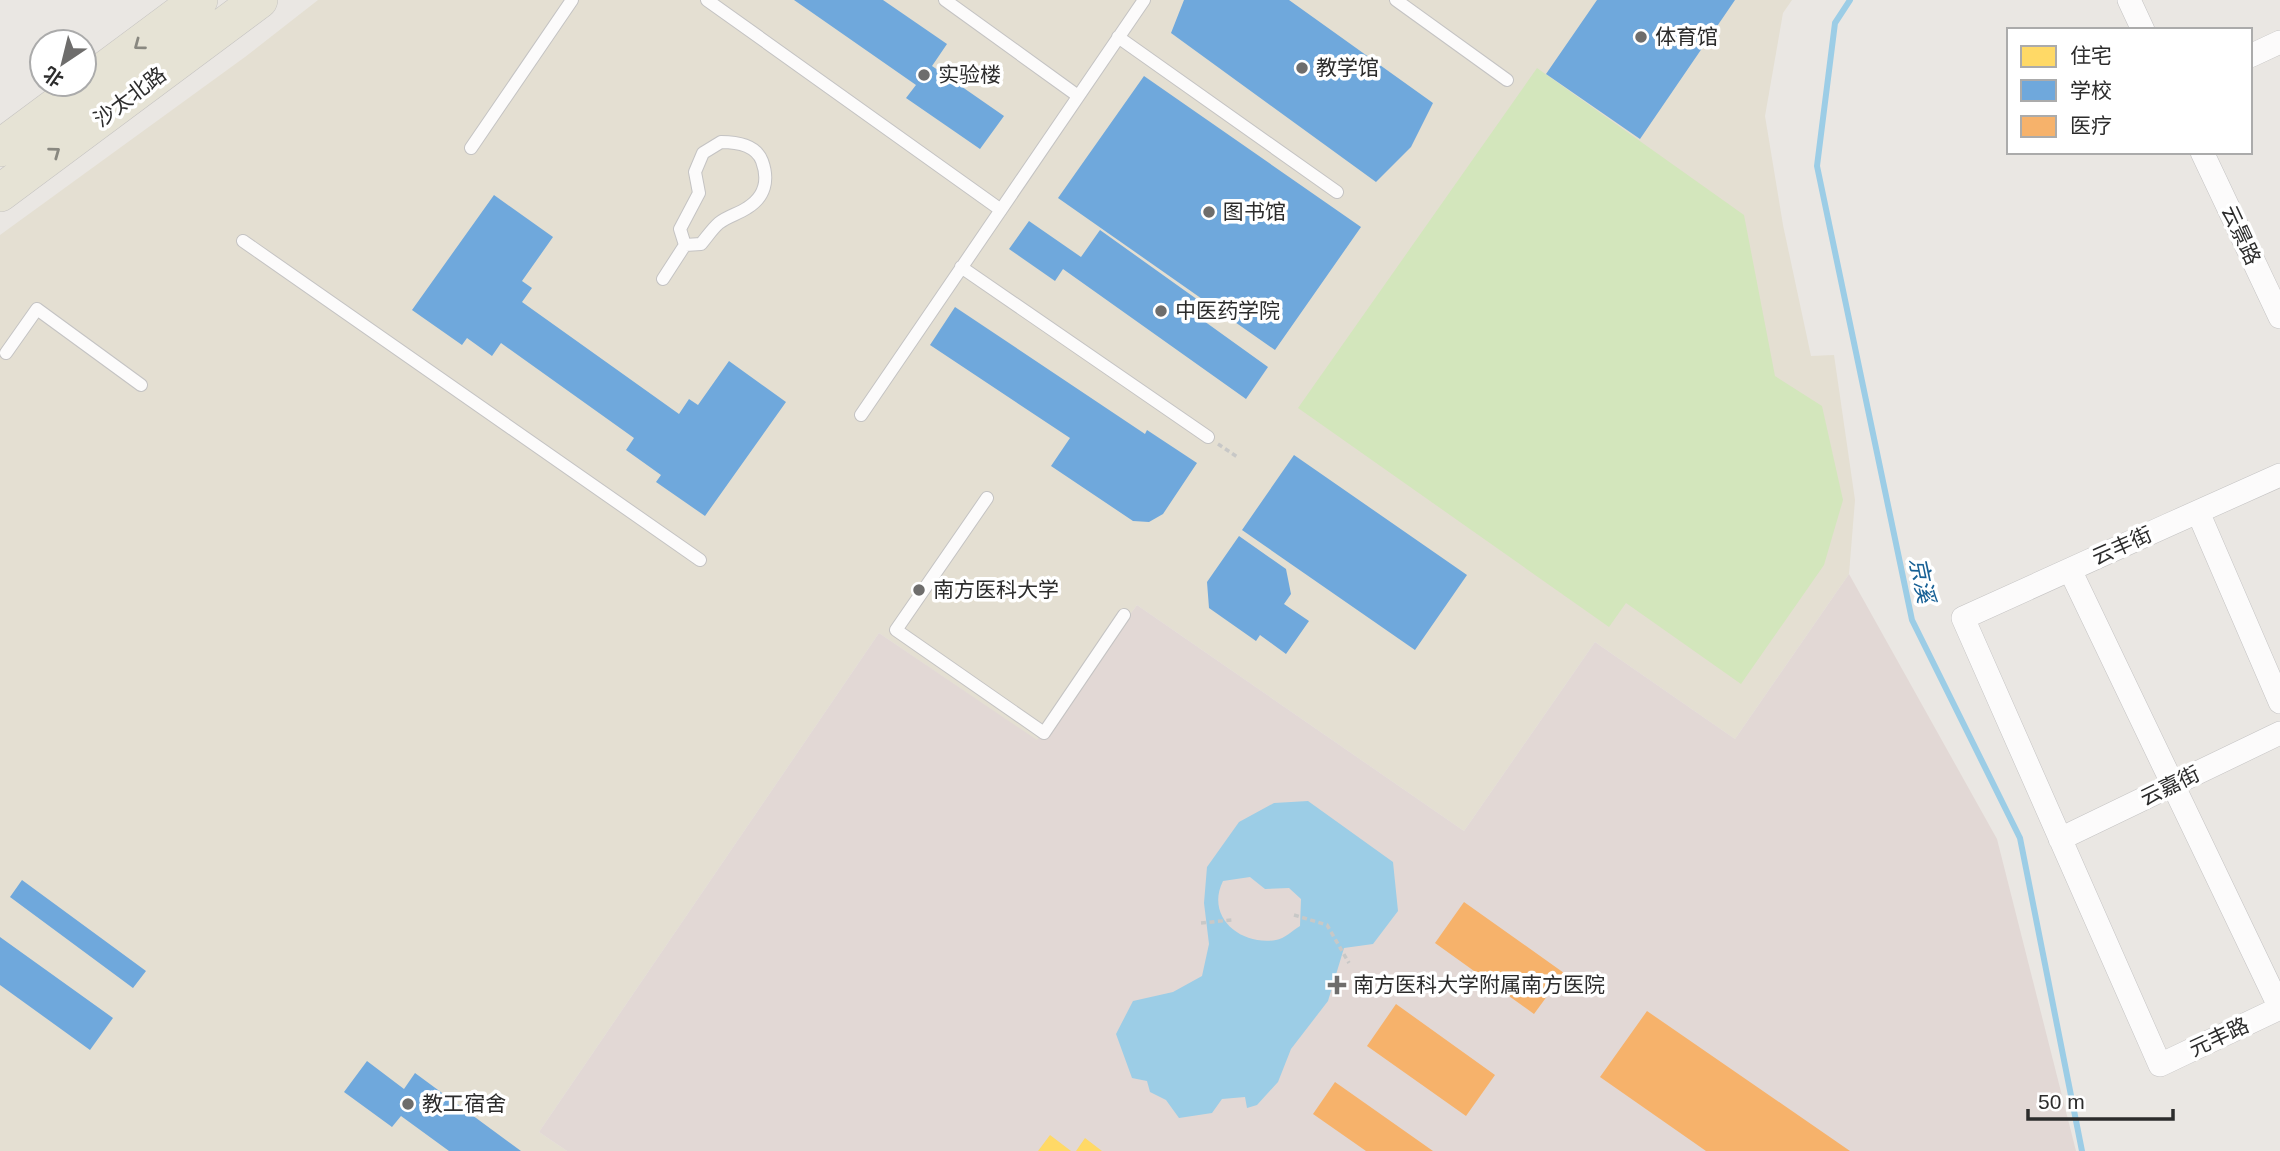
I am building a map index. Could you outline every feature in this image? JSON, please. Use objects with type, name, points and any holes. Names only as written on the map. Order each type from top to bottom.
[{"type":"main road","name":"沙太北路","points":[[0,148],[199,0]]},
{"type":"main road","name":"沙太北路","points":[[0,193],[259,0]]},
{"type":"street","points":[[2129,0],[2142,28]]},
{"type":"street","points":[[2252,55],[2280,42]]},
{"type":"street","name":"云景路","points":[[2203,154],[2280,317]]},
{"type":"street","name":"云丰街","points":[[1963,618],[2280,475]]},
{"type":"street","points":[[2198,512],[2280,702]]},
{"type":"street","name":"元丰路","points":[[1963,618],[2160,1065],[2280,1008],[2070,570]]},
{"type":"street","name":"云嘉街","points":[[2060,839],[2280,733]]},
{"type":"lane","points":[[471,148],[572,0]]},
{"type":"lane","points":[[708,0],[1000,210]]},
{"type":"lane","points":[[945,0],[1079,96]]},
{"type":"lane","points":[[861,415],[1144,0]]},
{"type":"lane","points":[[1396,0],[1507,80]]},
{"type":"lane","points":[[1118,37],[1337,192]]},
{"type":"lane","points":[[721,142],[741,142],[761,158],[767,180],[762,195],[747,209],[735,212],[719,223],[701,244],[685,245],[680,229],[699,193],[695,172],[703,153],[721,142]]},
{"type":"lane","points":[[243,241],[700,560]]},
{"type":"lane","points":[[663,279],[685,245]]},
{"type":"lane","points":[[961,267],[1208,437]]},
{"type":"lane","points":[[6,353],[37,309],[141,386]]},
{"type":"lane","points":[[987,498],[896,630],[1044,733],[1124,615]]},
{"type":"path","points":[[1208,437],[1239,458]]},
{"type":"path","points":[[1294,915],[1327,925],[1349,962]]},
{"type":"path","points":[[1201,923],[1232,920]]},
{"type":"shaded area","name":"南方医科大学","points":[[318,0],[1792,0],[1783,13],[1765,116],[1783,225],[1811,356],[1834,355],[1855,500],[1849,574],[1735,739],[1595,642],[1464,831],[1137,605],[1037,741],[879,633],[539,1132],[567,1151],[0,1151],[0,235],[245,57]]},
{"type":"shaded area","name":"南方医科大学附属南方医院","points":[[1849,574],[1997,839],[2076,1151],[567,1151],[539,1132],[879,633],[1037,740],[1137,605],[1464,831],[1595,642],[1735,739]]},
{"type":"green space","points":[[1537,68],[1744,215],[1775,376],[1822,406],[1843,500],[1824,565],[1741,684],[1626,603],[1609,627],[1298,408]]},
{"type":"water","points":[[1308,801],[1393,862],[1398,911],[1373,944],[1344,948],[1328,1001],[1291,1049],[1278,1082],[1257,1105],[1247,1108],[1245,1097],[1222,1099],[1212,1113],[1179,1118],[1166,1100],[1150,1092],[1147,1081],[1132,1078],[1116,1034],[1133,1001],[1173,992],[1202,976],[1209,944],[1204,903],[1207,867],[1239,822],[1274,803]],"holes":[[[1250,877],[1265,889],[1289,888],[1301,899],[1300,926],[1279,939],[1263,941],[1250,938],[1230,926],[1219,906],[1219,894],[1223,881]]]},
{"type":"building: 住宅","points":[[1050,1135],[1071,1151],[1038,1151]]},
{"type":"building: 住宅","points":[[1085,1138],[1102,1151],[1076,1151]]},
{"type":"building: 学校","name":"实验楼","points":[[794,0],[883,0],[947,44],[932,66],[1004,116],[980,149],[906,98],[916,85]]},
{"type":"building: 学校","name":"教学馆","points":[[1184,0],[1289,0],[1433,103],[1411,147],[1376,182],[1171,33]]},
{"type":"building: 学校","name":"体育馆","points":[[1597,0],[1735,0],[1640,139],[1546,74]]},
{"type":"building: 学校","name":"图书馆","points":[[1144,76],[1361,227],[1275,350],[1058,198]]},
{"type":"building: 学校","points":[[494,195],[553,237],[522,281],[532,288],[522,302],[679,414],[689,399],[698,405],[729,361],[786,402],[705,516],[656,482],[661,475],[626,450],[634,438],[501,343],[492,356],[467,338],[462,345],[412,310]]},
{"type":"building: 学校","name":"中医药学院","points":[[1029,221],[1081,257],[1100,230],[1205,305],[1197,316],[1268,367],[1246,399],[1063,269],[1055,281],[1009,249]]},
{"type":"building: 学校","points":[[955,307],[1145,434],[1147,430],[1197,463],[1163,514],[1149,522],[1133,521],[1051,466],[1070,438],[930,345]]},
{"type":"building: 学校","points":[[1294,455],[1467,575],[1415,650],[1242,530]]},
{"type":"building: 学校","points":[[1239,536],[1286,569],[1291,594],[1284,604],[1309,621],[1286,654],[1260,635],[1256,641],[1209,608],[1207,582]]},
{"type":"building: 学校","points":[[22,880],[146,971],[133,988],[10,897]]},
{"type":"building: 学校","points":[[0,937],[113,1018],[90,1050],[0,985]]},
{"type":"building: 学校","name":"教工宿舍","points":[[367,1061],[404,1089],[415,1073],[521,1151],[449,1151],[401,1116],[392,1127],[344,1092]]},
{"type":"building: 医疗","points":[[1464,902],[1564,973],[1534,1014],[1435,943]]},
{"type":"building: 医疗","points":[[1396,1004],[1495,1075],[1466,1116],[1367,1046]]},
{"type":"building: 医疗","points":[[1647,1011],[1850,1151],[1706,1151],[1600,1077]]},
{"type":"building: 医疗","points":[[1335,1082],[1433,1151],[1366,1151],[1313,1114]]},
{"type":"waterway","name":"京溪","points":[[1850,0],[1835,23],[1817,166],[1912,620],[2020,838],[2082,1151]]},
{"type":"place","name":"体育馆","points":[[1641,37]]},
{"type":"place","name":"教学馆","points":[[1302,68]]},
{"type":"place","name":"实验楼","points":[[924,75]]},
{"type":"place","name":"图书馆","points":[[1209,212]]},
{"type":"place","name":"中医药学院","points":[[1161,311]]},
{"type":"place","name":"南方医科大学","points":[[919,590]]},
{"type":"place","name":"南方医科大学附属南方医院","points":[[1337,985]]},
{"type":"place","name":"教工宿舍","points":[[408,1104]]}]
